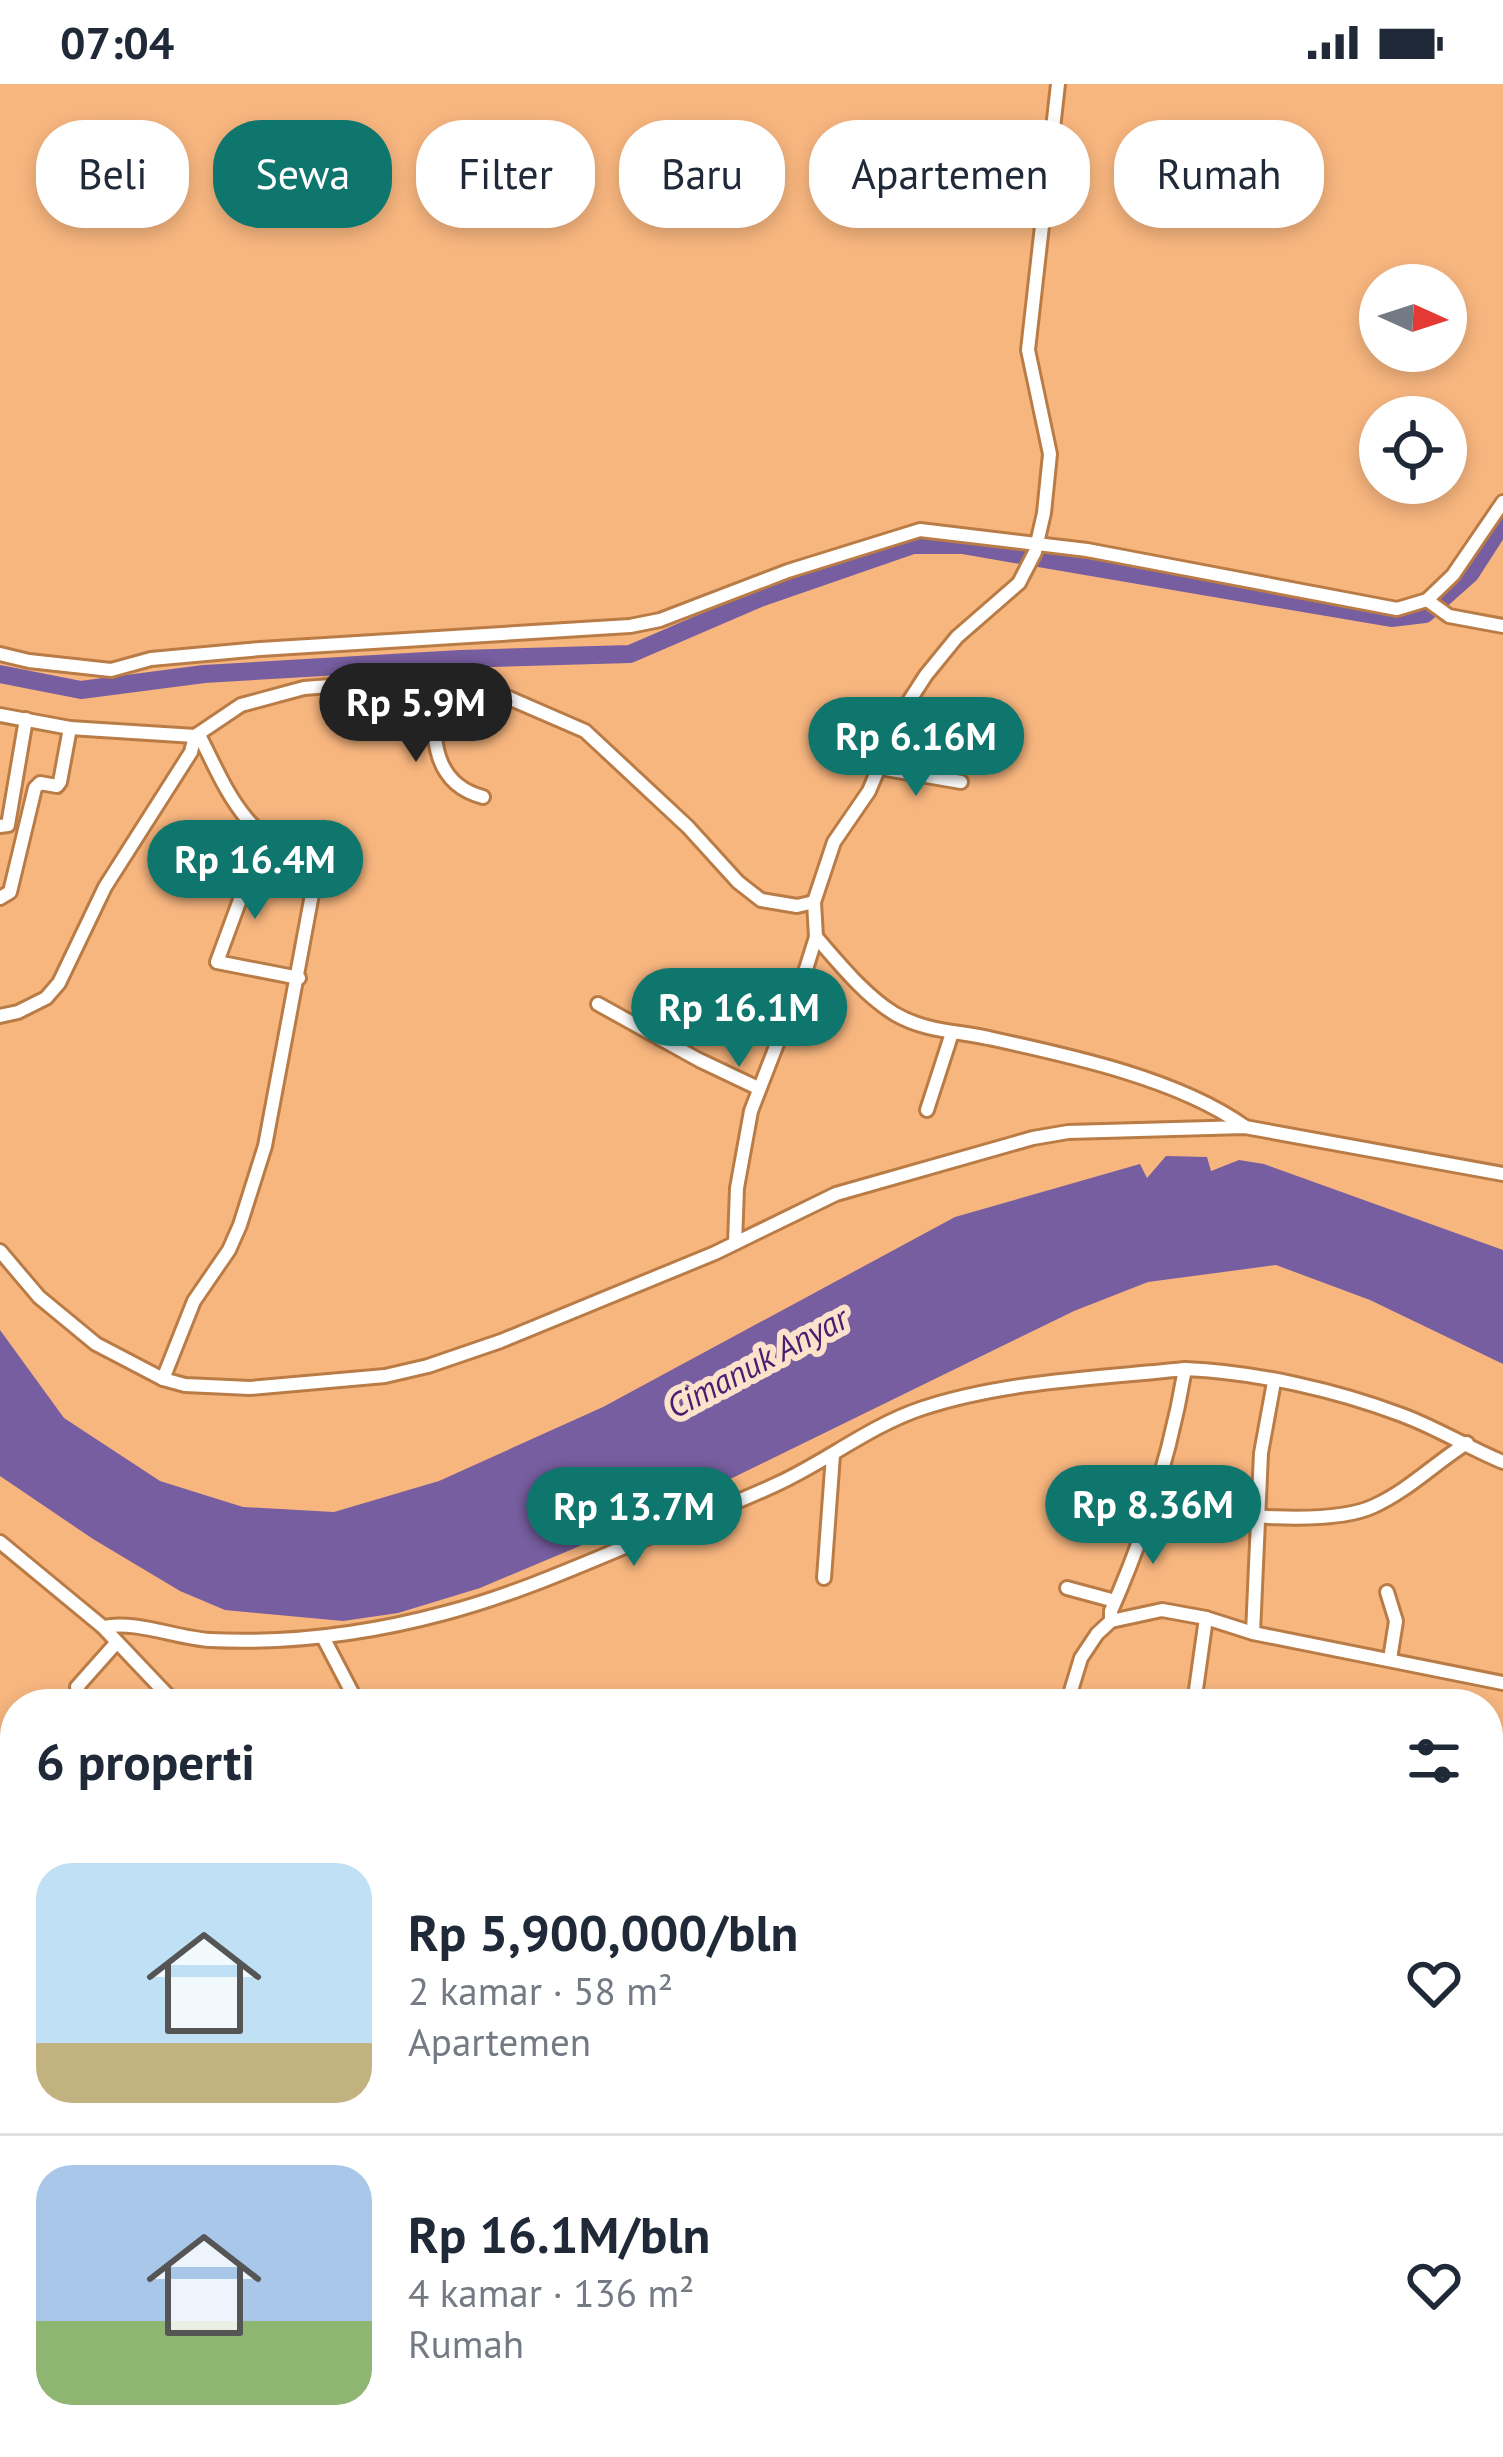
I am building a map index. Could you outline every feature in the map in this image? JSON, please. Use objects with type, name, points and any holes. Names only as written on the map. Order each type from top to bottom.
[{"type":"street","points":[[735,1243],[737,1188],[758,1088],[816,938],[814,902],[834,842],[869,790],[902,712],[926,675],[957,637],[1019,584],[1036,548],[1050,454],[1028,350],[1058,84]]},
{"type":"street","points":[[1432,605],[1503,502]]},
{"type":"street","points":[[0,654],[111,670],[151,659],[260,649],[616,628],[660,620],[788,571],[920,530],[1036,548],[1088,550],[1397,609],[1432,605],[1503,626]]},
{"type":"street","points":[[434,678],[435,743],[440,761],[457,788],[483,797]]},
{"type":"street","points":[[0,1016],[46,998],[59,983],[105,887],[191,752],[197,735],[220,717],[264,697],[304,688],[465,680],[576,725],[658,797],[738,882],[769,902],[797,906],[814,902]]},
{"type":"street","points":[[0,715],[70,728],[197,735]]},
{"type":"street","points":[[0,826],[8,825],[26,718]]},
{"type":"street","points":[[0,898],[10,892],[37,784],[59,784],[70,728]]},
{"type":"street","points":[[164,1379],[194,1301],[229,1250],[265,1146],[312,883],[235,805],[197,735]]},
{"type":"street","points":[[880,768],[961,782]]},
{"type":"street","points":[[263,837],[217,962],[298,978]]},
{"type":"street","points":[[816,938],[894,1013],[921,1026],[1095,1063],[1192,1097],[1245,1127]]},
{"type":"street","points":[[598,1004],[758,1088]]},
{"type":"street","points":[[927,1110],[952,1034]]},
{"type":"street","points":[[0,1251],[39,1297],[96,1344],[164,1379],[185,1385],[250,1388],[361,1379],[428,1366],[501,1341],[735,1243],[836,1194],[1033,1138],[1102,1130],[1245,1127],[1503,1174]]},
{"type":"street","points":[[1072,1689],[1081,1658],[1111,1621],[1173,1432],[1185,1370]]},
{"type":"street","points":[[103,1627],[123,1625],[230,1641],[324,1639],[451,1612],[538,1583],[777,1484],[894,1419],[1002,1391],[1185,1370],[1274,1382],[1400,1414],[1503,1462]]},
{"type":"street","points":[[1253,1634],[1261,1453],[1274,1382]]},
{"type":"street","points":[[1150,1506],[1257,1517],[1365,1510],[1415,1483],[1467,1443]]},
{"type":"street","points":[[824,1578],[833,1455]]},
{"type":"street","points":[[0,1542],[103,1627],[162,1689]]},
{"type":"street","points":[[1067,1588],[1115,1601]]},
{"type":"street","points":[[1387,1592],[1396,1621],[1390,1659]]},
{"type":"street","points":[[1111,1621],[1162,1610],[1205,1625],[1503,1683]]},
{"type":"street","points":[[1196,1689],[1205,1625]]},
{"type":"street","points":[[324,1639],[350,1689]]},
{"type":"street","points":[[78,1689],[117,1642]]},
{"type":"water","name":"Cimanuk Anyar","points":[[1166,1156],[1207,1157],[1211,1171],[1239,1160],[1264,1164],[1503,1250],[1503,1364],[1370,1300],[1276,1265],[1148,1282],[1074,1311],[683,1502],[575,1548],[480,1588],[398,1613],[343,1621],[225,1610],[180,1591],[0,1476],[0,1330],[64,1418],[160,1481],[243,1507],[334,1512],[439,1481],[603,1407],[955,1217],[1140,1164],[1147,1178]]},
{"type":"waterway","points":[[0,674],[81,690],[204,674],[630,654],[760,598],[913,545],[962,545],[1391,618],[1425,614],[1470,574],[1503,523]]}]
